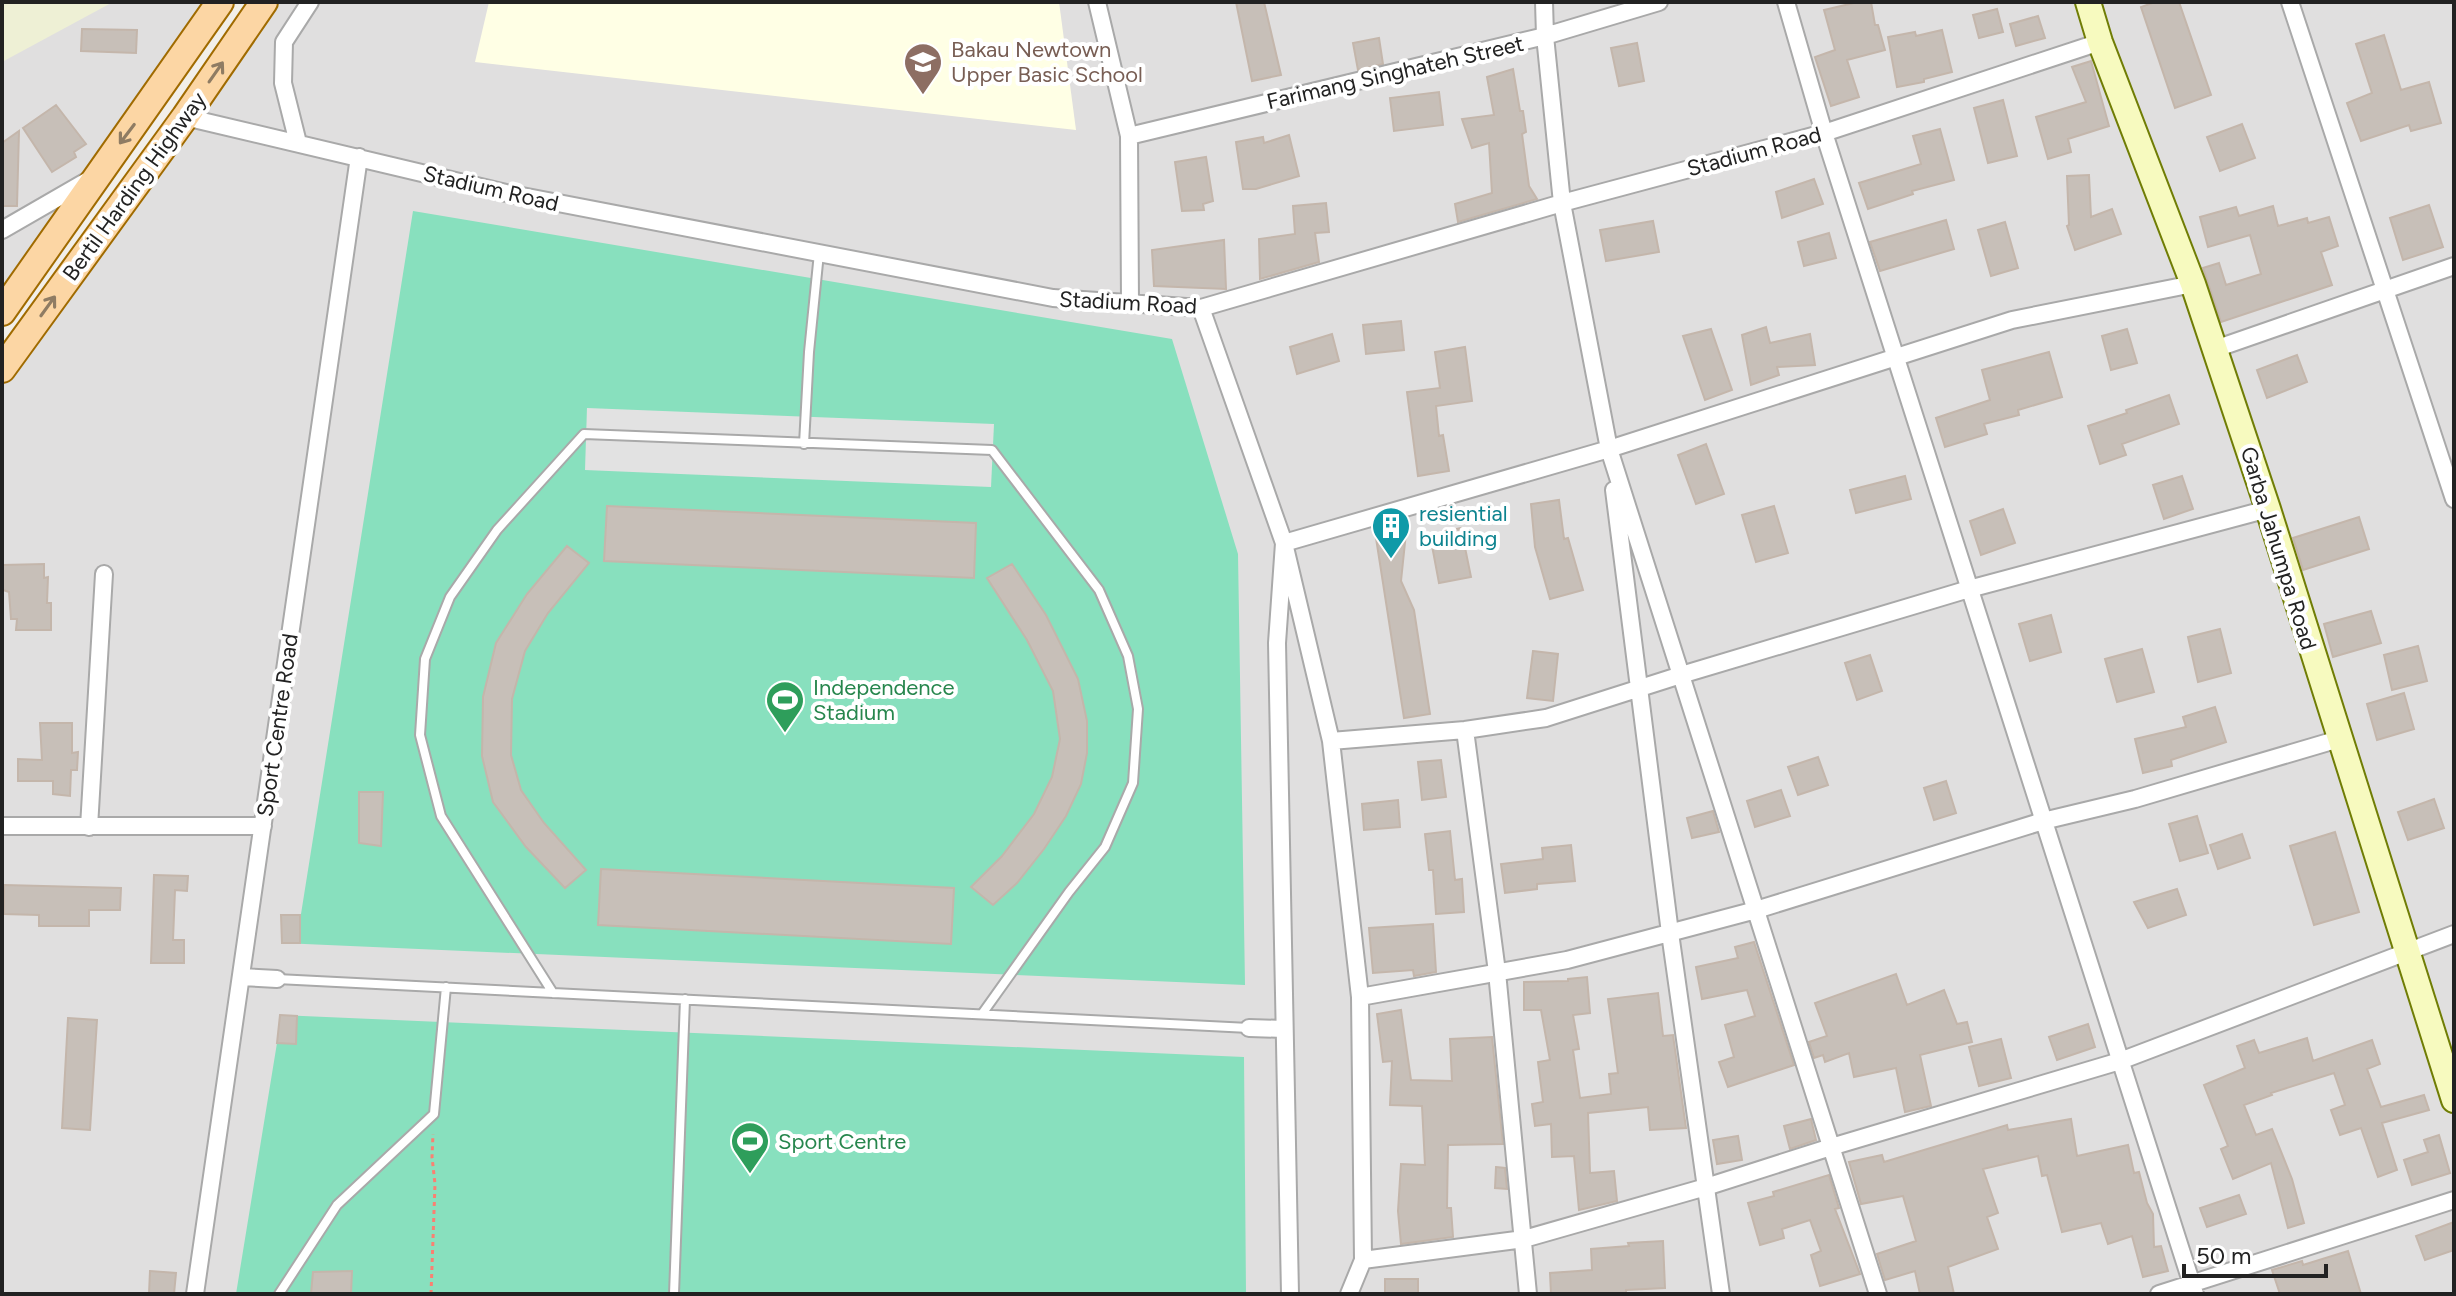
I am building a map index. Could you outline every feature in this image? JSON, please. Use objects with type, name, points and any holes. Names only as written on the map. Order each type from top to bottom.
[{"type":"main road","name":"Bertil Harding Highway","points":[[2,312],[220,2]]},
{"type":"main road","name":"Bertil Harding Highway","points":[[2,369],[185,117],[264,2]]},
{"type":"street","points":[[298,143],[283,83],[284,42],[310,2]]},
{"type":"street","points":[[1097,2],[1129,136],[1130,303]]},
{"type":"street","points":[[1544,2],[1562,203],[1609,449],[1670,933],[1721,1294]]},
{"type":"street","name":"Farimang Singhateh Street","points":[[1129,136],[1545,36],[1659,2]]},
{"type":"street","points":[[1786,2],[1824,133],[2193,1289]]},
{"type":"street","name":"Garba Jahumpa Road","points":[[2088,2],[2100,42],[2215,349],[2454,1100]]},
{"type":"street","points":[[2290,2],[2454,499]]},
{"type":"street","name":"Stadium Road","points":[[185,117],[506,193],[1053,298],[1201,308],[1562,203],[1824,133],[2100,42]]},
{"type":"street","name":"Sport Centre Road","points":[[195,1294],[359,157]]},
{"type":"street","points":[[2,230],[96,175]]},
{"type":"street","points":[[2215,349],[2454,266]]},
{"type":"street","points":[[1284,543],[1609,449],[2012,320],[2193,284]]},
{"type":"street","points":[[1201,308],[1284,543],[1331,741],[1360,997],[1363,1260],[1349,1294]]},
{"type":"street","points":[[1609,449],[1878,1294]]},
{"type":"street","points":[[1331,741],[1465,730],[1546,718],[1969,589],[2268,509]]},
{"type":"street","points":[[1284,543],[1277,643],[1290,1294]]},
{"type":"street","points":[[89,827],[104,574]]},
{"type":"street","points":[[1465,730],[1497,972],[1528,1294]]},
{"type":"street","points":[[1360,997],[1567,960],[1670,933],[1756,910],[2043,821],[2135,799],[2339,739]]},
{"type":"street","points":[[2,826],[263,826]]},
{"type":"street","points":[[1363,1260],[1524,1239],[1706,1187],[2120,1061],[2454,934]]},
{"type":"street","points":[[241,977],[277,979]]},
{"type":"street","points":[[1249,1028],[1284,1029]]},
{"type":"street","points":[[2159,1294],[2193,1289],[2454,1200]]},
{"type":"lane","points":[[804,444],[819,253]]},
{"type":"lane","points":[[553,993],[441,816],[420,735],[425,659],[450,597],[497,530],[584,434],[992,450],[1099,590],[1128,656],[1138,709],[1133,783],[1105,847],[982,1014]]},
{"type":"lane","points":[[277,979],[1249,1028]]},
{"type":"lane","points":[[279,1294],[337,1205],[434,1114],[446,987]]},
{"type":"lane","points":[[674,1294],[685,999]]},
{"type":"path","points":[[431,1294],[434,1114]]},
{"type":"shaded area","points":[[2,2],[224,2],[2,314]]},
{"type":"shaded area","points":[[2,2],[113,2],[2,62]]},
{"type":"shaded area","points":[[275,2],[2454,2],[2454,1294],[2,1294],[2,382]]},
{"type":"shaded area","name":"Bakau Newtown Upper Basic School","points":[[489,2],[1059,2],[1076,130],[475,62]]},
{"type":"shaded area","points":[[587,408],[994,424],[991,487],[585,470]]},
{"type":"green space","name":"Independence Stadium","points":[[413,211],[1172,339],[1238,554],[1245,985],[282,943],[281,915],[301,914]]},
{"type":"green space","name":"Sport Centre","points":[[280,1015],[1244,1057],[1246,1294],[236,1294]]},
{"type":"building","points":[[1236,2],[1264,2],[1281,75],[1252,81]]},
{"type":"building","points":[[1871,2],[1875,25],[1878,25],[1885,50],[1847,60],[1859,97],[1831,106],[1815,57],[1835,50],[1824,10]]},
{"type":"building","points":[[2155,2],[2179,2],[2211,95],[2175,108],[2141,7]]},
{"type":"building","points":[[1997,9],[2003,32],[1979,38],[1973,15]]},
{"type":"building","points":[[2038,16],[2045,38],[2016,46],[2010,24]]},
{"type":"building","points":[[82,29],[137,30],[136,53],[81,51]]},
{"type":"building","points":[[1942,30],[1952,72],[1897,87],[1888,37],[1915,32],[1916,36]]},
{"type":"building","points":[[2384,35],[2401,90],[2429,82],[2441,123],[2411,131],[2409,125],[2361,141],[2347,103],[2372,93],[2356,44]]},
{"type":"building","points":[[1379,38],[1383,64],[1358,70],[1353,43]]},
{"type":"building","points":[[1637,43],[1644,81],[1619,86],[1611,48]]},
{"type":"building","points":[[2091,61],[2109,126],[2068,139],[2071,152],[2048,159],[2036,117],[2086,102],[2072,67]]},
{"type":"building","points":[[1513,69],[1526,132],[1522,134],[1529,186],[1537,199],[1458,222],[1455,204],[1492,193],[1489,143],[1472,148],[1462,119],[1494,115],[1487,77]]},
{"type":"building","points":[[1439,92],[1443,125],[1394,131],[1390,98]]},
{"type":"building","points":[[2003,100],[2017,156],[1988,163],[1974,108]]},
{"type":"building","points":[[56,105],[86,144],[74,152],[76,157],[52,172],[23,128]]},
{"type":"building","points":[[2242,124],[2255,158],[2220,171],[2207,137]]},
{"type":"building","points":[[1940,129],[1954,180],[1912,191],[1913,194],[1868,209],[1859,183],[1921,164],[1913,136]]},
{"type":"building","points":[[19,131],[17,206],[2,206],[2,143]]},
{"type":"building","points":[[1289,135],[1299,176],[1256,189],[1243,189],[1236,142],[1263,137],[1264,143]]},
{"type":"building","points":[[1206,157],[1213,201],[1203,204],[1204,210],[1182,211],[1175,162]]},
{"type":"building","points":[[2089,175],[2091,217],[2112,209],[2121,234],[2075,250],[2067,226],[2067,176]]},
{"type":"building","points":[[1814,179],[1823,204],[1782,218],[1776,192]]},
{"type":"building","points":[[1326,203],[1329,232],[1315,233],[1319,262],[1260,279],[1259,239],[1295,234],[1293,206]]},
{"type":"building","points":[[2429,205],[2443,247],[2403,260],[2390,218]]},
{"type":"building","points":[[2273,206],[2278,226],[2307,218],[2308,223],[2329,217],[2338,246],[2321,252],[2332,285],[2221,322],[2203,268],[2219,263],[2226,285],[2261,274],[2250,235],[2208,247],[2200,217],[2236,207],[2239,216]]},
{"type":"building","points":[[1946,220],[1954,249],[1880,271],[1870,242]]},
{"type":"building","points":[[1653,221],[1659,252],[1606,261],[1600,230]]},
{"type":"building","points":[[2005,222],[2018,268],[1991,276],[1978,230]]},
{"type":"building","points":[[1829,233],[1836,258],[1804,266],[1798,242]]},
{"type":"building","points":[[1224,240],[1226,289],[1154,286],[1152,250]]},
{"type":"building","points":[[1401,321],[1404,350],[1366,354],[1363,325]]},
{"type":"building","points":[[1766,327],[1770,343],[1810,334],[1815,365],[1777,367],[1779,375],[1751,385],[1742,335]]},
{"type":"building","points":[[1711,329],[1732,390],[1705,400],[1683,336]]},
{"type":"building","points":[[2127,329],[2137,363],[2111,370],[2102,336]]},
{"type":"building","points":[[1332,334],[1339,361],[1297,374],[1290,347]]},
{"type":"building","points":[[1465,347],[1472,401],[1436,406],[1439,436],[1443,435],[1449,471],[1418,476],[1407,392],[1440,388],[1435,352]]},
{"type":"building","points":[[2049,352],[2062,397],[2018,410],[2019,415],[1984,424],[1987,434],[1945,447],[1936,418],[1990,400],[1982,370]]},
{"type":"building","points":[[2297,355],[2307,382],[2267,398],[2257,370]]},
{"type":"building","points":[[2169,395],[2179,424],[2122,444],[2126,455],[2100,464],[2088,426]]},
{"type":"building","points":[[1706,444],[1724,494],[1696,504],[1678,455]]},
{"type":"building","points":[[1905,476],[1911,499],[1856,513],[1850,490]]},
{"type":"building","points":[[2182,476],[2193,509],[2164,519],[2153,485]]},
{"type":"building","points":[[1559,500],[1564,539],[1568,538],[1583,590],[1550,599],[1535,547],[1531,504]]},
{"type":"building","points":[[607,506],[976,523],[974,578],[604,561]]},
{"type":"building","points":[[1774,506],[1788,553],[1756,562],[1742,515]]},
{"type":"building","points":[[2003,509],[2015,543],[1981,555],[1970,521]]},
{"type":"building","points":[[2359,517],[2369,549],[2303,570],[2293,538]]},
{"type":"building","points":[[1461,528],[1471,577],[1439,583],[1430,535]]},
{"type":"building","points":[[1406,533],[1401,581],[1414,610],[1430,714],[1404,718],[1376,538]]},
{"type":"building","points":[[567,546],[589,563],[548,613],[525,651],[512,699],[511,755],[521,790],[544,823],[586,870],[565,888],[526,847],[493,802],[482,756],[483,697],[496,643],[527,594]]},
{"type":"building","points":[[44,564],[44,578],[48,577],[47,603],[51,603],[51,630],[16,630],[17,619],[11,619],[9,592],[3,590],[3,565]]},
{"type":"building","points":[[1012,564],[1046,615],[1078,679],[1087,721],[1087,753],[1081,784],[1066,816],[1017,883],[993,905],[971,887],[1002,856],[1034,814],[1052,777],[1060,739],[1053,691],[1027,640],[987,578]]},
{"type":"building","points":[[2371,611],[2381,643],[2333,657],[2324,624]]},
{"type":"building","points":[[2051,615],[2061,652],[2030,661],[2019,624]]},
{"type":"building","points":[[2220,629],[2231,673],[2198,682],[2188,637]]},
{"type":"building","points":[[2418,646],[2427,681],[2392,690],[2384,655]]},
{"type":"building","points":[[2142,649],[2154,692],[2117,702],[2105,659]]},
{"type":"building","points":[[1533,651],[1558,654],[1553,701],[1527,698]]},
{"type":"building","points":[[1870,655],[1882,691],[1857,700],[1845,663]]},
{"type":"building","points":[[2404,693],[2414,729],[2377,740],[2367,704]]},
{"type":"building","points":[[2215,707],[2226,742],[2171,760],[2172,766],[2143,773],[2135,739],[2186,727],[2183,717]]},
{"type":"building","points":[[40,723],[72,723],[72,753],[78,752],[77,770],[71,770],[70,796],[53,794],[53,781],[18,781],[18,759],[42,760]]},
{"type":"building","points":[[1818,757],[1828,785],[1798,795],[1788,767]]},
{"type":"building","points":[[1441,760],[1446,797],[1422,800],[1418,762]]},
{"type":"building","points":[[1946,781],[1956,813],[1934,820],[1924,788]]},
{"type":"building","points":[[1781,790],[1790,816],[1755,827],[1747,801]]},
{"type":"building","points":[[359,792],[383,792],[381,846],[359,843]]},
{"type":"building","points":[[2434,799],[2444,828],[2408,840],[2398,812]]},
{"type":"building","points":[[1398,800],[1400,827],[1364,830],[1362,804]]},
{"type":"building","points":[[1713,811],[1719,832],[1692,838],[1687,818]]},
{"type":"building","points":[[2197,816],[2208,853],[2180,861],[2169,824]]},
{"type":"building","points":[[1450,831],[1455,880],[1462,879],[1464,912],[1436,914],[1433,870],[1429,870],[1425,834]]},
{"type":"building","points":[[2335,832],[2359,912],[2314,925],[2290,846]]},
{"type":"building","points":[[2242,834],[2250,858],[2218,869],[2210,845]]},
{"type":"building","points":[[1571,845],[1575,881],[1537,884],[1537,889],[1505,893],[1501,864],[1543,859],[1542,848]]},
{"type":"building","points":[[601,869],[954,888],[951,944],[598,925]]},
{"type":"building","points":[[154,875],[188,876],[187,891],[175,890],[173,940],[184,940],[184,963],[151,963]]},
{"type":"building","points":[[4,885],[121,888],[120,910],[89,910],[89,926],[39,926],[39,915],[4,914]]},
{"type":"building","points":[[2177,889],[2186,915],[2148,928],[2134,902]]},
{"type":"building","points":[[281,915],[300,915],[300,943],[282,943]]},
{"type":"building","points":[[1433,924],[1436,972],[1414,976],[1413,970],[1373,973],[1369,928]]},
{"type":"building","points":[[1754,942],[1794,1065],[1728,1087],[1719,1062],[1734,1057],[1725,1025],[1755,1016],[1747,990],[1702,999],[1696,967],[1738,958],[1735,947]]},
{"type":"building","points":[[1896,974],[1907,1005],[1944,990],[1957,1024],[1967,1022],[1972,1042],[1920,1055],[1931,1106],[1905,1112],[1896,1068],[1854,1077],[1849,1053],[1825,1062],[1823,1055],[1814,1058],[1809,1042],[1827,1036],[1815,1003]]},
{"type":"building","points":[[1587,977],[1590,1013],[1573,1015],[1579,1049],[1573,1050],[1580,1098],[1611,1094],[1609,1074],[1618,1073],[1608,999],[1658,993],[1663,1036],[1673,1035],[1686,1128],[1650,1130],[1648,1107],[1588,1113],[1590,1173],[1614,1171],[1617,1201],[1579,1210],[1574,1156],[1552,1157],[1551,1124],[1535,1126],[1532,1104],[1543,1102],[1538,1062],[1550,1060],[1541,1010],[1524,1010],[1524,982],[1568,981]]},
{"type":"building","points":[[1401,1010],[1411,1080],[1452,1081],[1450,1039],[1492,1037],[1503,1144],[1448,1145],[1447,1208],[1451,1208],[1453,1237],[1401,1244],[1398,1211],[1401,1164],[1425,1165],[1422,1106],[1390,1105],[1392,1061],[1383,1062],[1377,1014]]},
{"type":"building","points":[[280,1015],[297,1016],[296,1044],[277,1043]]},
{"type":"building","points":[[68,1018],[97,1020],[90,1130],[62,1128]]},
{"type":"building","points":[[2088,1024],[2095,1047],[2057,1060],[2049,1037]]},
{"type":"building","points":[[2307,1038],[2313,1061],[2372,1040],[2380,1064],[2367,1069],[2381,1107],[2424,1095],[2429,1110],[2382,1123],[2397,1170],[2378,1177],[2361,1128],[2340,1135],[2331,1110],[2345,1105],[2334,1073],[2244,1105],[2256,1135],[2272,1129],[2292,1179],[2304,1223],[2288,1228],[2271,1163],[2233,1179],[2221,1149],[2228,1146],[2204,1085],[2245,1068],[2237,1046],[2254,1040],[2259,1053]]},
{"type":"building","points":[[2001,1039],[2011,1078],[1979,1086],[1969,1047]]},
{"type":"building","points":[[1811,1119],[1816,1140],[1790,1149],[1784,1126]]},
{"type":"building","points":[[2071,1119],[2077,1156],[2128,1145],[2134,1173],[2139,1172],[2153,1214],[2154,1247],[2161,1246],[2168,1271],[2143,1277],[2132,1236],[2108,1244],[2101,1223],[2062,1232],[2047,1175],[2042,1176],[2038,1156],[1983,1169],[1998,1213],[1987,1217],[1998,1249],[1948,1267],[1954,1294],[1920,1294],[1915,1271],[1885,1280],[1877,1254],[1916,1241],[1903,1196],[1861,1204],[1849,1162],[1882,1155],[1884,1162],[2007,1125],[2008,1130]]},
{"type":"building","points":[[2439,1135],[2450,1173],[2412,1185],[2404,1160],[2428,1152],[2424,1140]]},
{"type":"building","points":[[1738,1136],[1742,1160],[1717,1164],[1713,1140]]},
{"type":"building","points":[[1496,1167],[1505,1168],[1507,1189],[1495,1188]]},
{"type":"building","points":[[1829,1175],[1839,1208],[1835,1209],[1860,1274],[1820,1286],[1811,1255],[1821,1251],[1810,1220],[1782,1229],[1784,1238],[1760,1245],[1748,1203]]},
{"type":"building","points":[[2239,1195],[2246,1214],[2207,1227],[2200,1208]]},
{"type":"building","points":[[2454,1222],[2454,1250],[2425,1260],[2416,1236]]},
{"type":"building","points":[[1663,1241],[1665,1288],[1626,1290],[1626,1294],[1551,1294],[1550,1273],[1592,1270],[1591,1249]]},
{"type":"building","points":[[2348,1251],[2361,1294],[2280,1294],[2272,1270],[2302,1261],[2303,1265]]},
{"type":"building","points":[[150,1271],[176,1273],[174,1294],[149,1294]]},
{"type":"building","points":[[352,1271],[351,1294],[311,1294],[313,1272]]},
{"type":"building","points":[[1385,1279],[1418,1279],[1418,1294],[1385,1294]]},
{"type":"place","name":"Bakau Newtown Upper Basic School","points":[[923,96]]},
{"type":"place","name":"resiential building","points":[[1391,560]]},
{"type":"place","name":"Independence Stadium","points":[[785,734]]},
{"type":"place","name":"Sport Centre","points":[[750,1175]]}]
